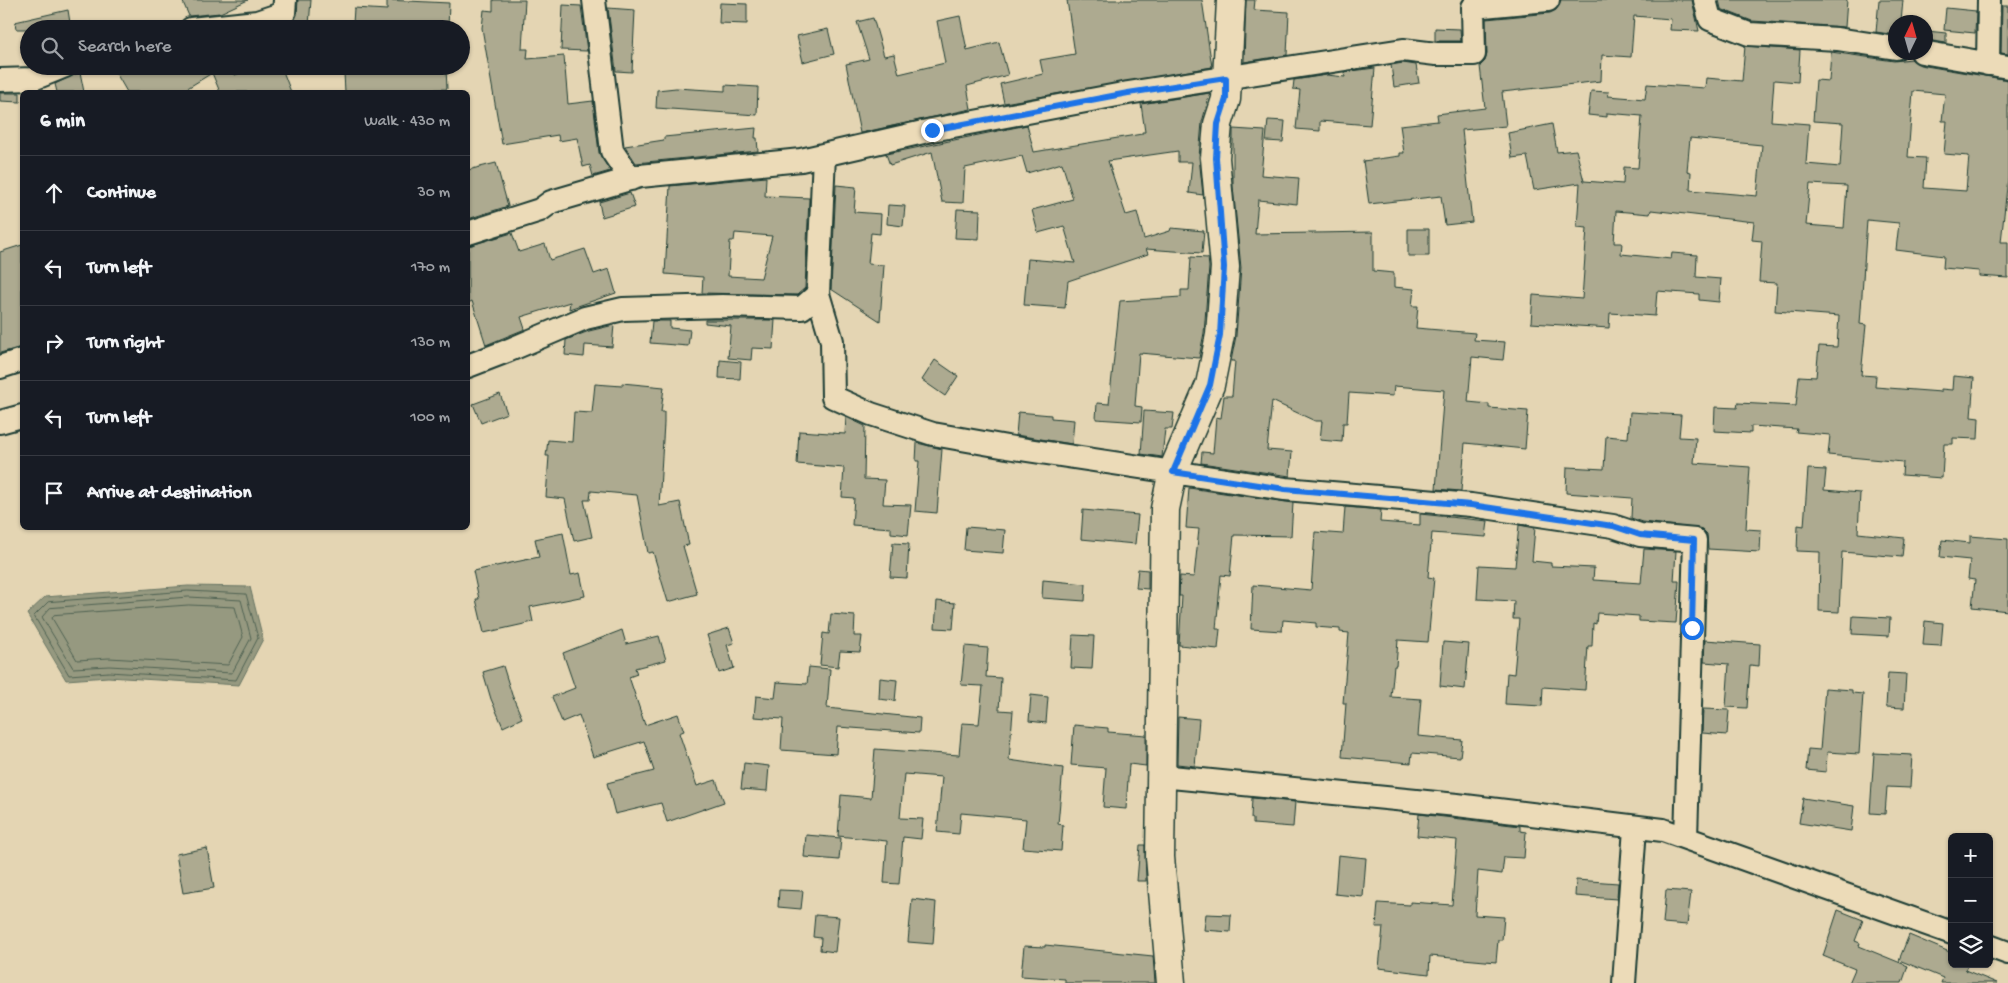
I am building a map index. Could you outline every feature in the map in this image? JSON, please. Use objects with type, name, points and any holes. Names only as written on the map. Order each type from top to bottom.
[{"type":"street","points":[[263,20],[284,13],[285,0]]},
{"type":"street","points":[[594,0],[612,152],[631,179]]},
{"type":"street","points":[[1171,983],[1160,857],[1165,509],[1173,472],[1210,385],[1220,335],[1224,267],[1216,158],[1218,124],[1226,99],[1231,0]]},
{"type":"street","points":[[470,232],[540,210],[551,202],[631,179],[758,165],[824,155],[932,130],[1128,93],[1403,50],[1474,54],[1473,6],[1548,0]]},
{"type":"street","points":[[1704,0],[1710,19],[1748,34],[1837,39],[1888,47]]},
{"type":"street","points":[[1933,54],[1998,65],[1989,0]]},
{"type":"street","points":[[0,80],[33,79],[43,75]]},
{"type":"street","points":[[824,155],[818,294],[832,340],[834,397],[871,414],[933,434],[1173,472],[1285,489],[1471,505],[1613,526],[1640,535],[1694,540],[1686,838]]},
{"type":"street","points":[[470,365],[585,318],[623,309],[722,306],[802,308],[818,294]]},
{"type":"street","points":[[0,367],[20,361]]},
{"type":"street","points":[[0,422],[20,417]]},
{"type":"street","points":[[1161,776],[1458,805],[1635,828],[1664,830],[1948,932]]},
{"type":"street","points":[[1624,983],[1635,828]]},
{"type":"street","points":[[1993,947],[2008,953]]},
{"type":"water","points":[[188,586],[250,587],[263,639],[239,685],[108,677],[66,680],[27,614],[45,597]]},
{"type":"building","points":[[182,0],[248,0],[220,13],[189,16]]},
{"type":"building","points":[[298,0],[311,0],[309,20],[294,20],[297,15]]},
{"type":"building","points":[[387,0],[449,3],[448,20],[353,20],[354,8],[387,10]]},
{"type":"building","points":[[493,0],[525,0],[522,49],[528,49],[527,59],[564,56],[568,104],[593,101],[599,153],[610,171],[593,176],[590,165],[583,167],[577,138],[559,141],[558,135],[502,144],[482,28],[484,10],[493,11]]},
{"type":"building","points":[[1067,0],[1202,0],[1212,67],[1004,103],[1000,84],[1043,74],[1040,60],[1075,54]]},
{"type":"building","points":[[1246,0],[1255,0],[1254,10],[1289,12],[1287,55],[1244,62]]},
{"type":"building","points":[[1561,0],[1692,0],[1699,31],[1670,30],[1671,19],[1634,16],[1631,57],[1602,55],[1601,81],[1502,92],[1506,126],[1462,130],[1472,222],[1445,225],[1441,196],[1369,204],[1363,161],[1400,156],[1400,153],[1404,153],[1400,125],[1438,121],[1437,114],[1485,108],[1480,66],[1485,61],[1487,54],[1486,19],[1550,13],[1556,10]]},
{"type":"building","points":[[1719,0],[1847,0],[1845,27],[1752,21],[1721,9]]},
{"type":"building","points":[[1879,0],[1903,0],[1902,15],[1888,15],[1888,34],[1876,32]]},
{"type":"building","points":[[720,3],[747,4],[747,24],[719,23]]},
{"type":"building","points":[[563,5],[581,6],[587,51],[561,50]]},
{"type":"building","points":[[2002,6],[2008,6],[2008,54],[2001,53]]},
{"type":"building","points":[[608,8],[635,10],[632,72],[616,71]]},
{"type":"building","points":[[1946,8],[1976,11],[1975,33],[1944,30]]},
{"type":"building","points":[[68,10],[70,20],[24,20]]},
{"type":"building","points":[[960,16],[967,50],[999,42],[1008,75],[967,86],[971,109],[860,133],[846,64],[869,59],[857,22],[873,18],[884,56],[894,54],[899,74],[945,63],[937,21]]},
{"type":"building","points":[[20,21],[20,29],[16,29],[15,22]]},
{"type":"building","points":[[1435,28],[1460,29],[1461,41],[1435,41]]},
{"type":"building","points":[[828,29],[834,54],[803,62],[797,36]]},
{"type":"building","points":[[1933,32],[1946,33],[1946,43],[1933,41]]},
{"type":"building","points":[[1745,46],[1800,50],[1798,82],[1774,80],[1771,121],[1809,124],[1806,164],[1840,167],[1843,123],[1813,121],[1816,80],[1829,81],[1831,52],[1894,61],[1912,60],[1920,65],[2008,80],[2008,178],[2001,242],[2008,242],[2008,278],[1979,276],[1979,271],[1943,268],[1944,256],[1896,250],[1899,223],[1867,220],[1860,324],[1866,325],[1861,375],[1876,376],[1875,387],[1941,392],[1941,389],[1952,390],[1953,376],[1974,378],[1971,417],[1979,418],[1978,439],[1953,438],[1953,444],[1944,444],[1942,478],[1902,475],[1903,462],[1828,455],[1830,435],[1796,432],[1797,429],[1751,426],[1751,433],[1714,431],[1715,407],[1737,408],[1738,403],[1796,406],[1799,376],[1816,377],[1819,346],[1837,347],[1839,316],[1775,311],[1777,283],[1759,282],[1762,241],[1752,240],[1754,222],[1651,210],[1650,214],[1616,211],[1614,243],[1622,243],[1621,254],[1671,259],[1672,253],[1697,255],[1696,277],[1721,279],[1719,302],[1699,300],[1699,294],[1657,291],[1655,316],[1610,313],[1609,328],[1531,323],[1533,295],[1582,299],[1587,228],[1577,227],[1580,183],[1534,190],[1527,156],[1512,158],[1508,133],[1552,124],[1557,152],[1576,150],[1584,181],[1623,184],[1624,167],[1638,168],[1642,116],[1607,113],[1607,117],[1588,115],[1591,91],[1609,92],[1608,96],[1645,99],[1647,84],[1705,88],[1706,78],[1742,81]],"holes":[[[1913,91],[1945,94],[1942,121],[1947,121],[1944,154],[1969,156],[1966,191],[1924,188],[1926,158],[1908,157]],[[1690,138],[1762,145],[1757,196],[1690,190],[1691,172],[1687,171]],[[1810,184],[1847,186],[1844,228],[1806,225]]]},
{"type":"building","points":[[1403,63],[1416,65],[1419,83],[1394,87],[1391,65]]},
{"type":"building","points":[[1375,68],[1370,125],[1320,121],[1320,131],[1296,129],[1300,90],[1293,89],[1294,80],[1327,75],[1345,77],[1344,72]]},
{"type":"building","points":[[74,75],[81,75],[84,90],[56,90],[55,84]]},
{"type":"building","points":[[117,75],[209,75],[184,90],[126,90]]},
{"type":"building","points":[[213,75],[284,75],[290,90],[219,90]]},
{"type":"building","points":[[344,75],[446,75],[447,89],[345,90]]},
{"type":"building","points":[[725,85],[758,87],[757,115],[656,108],[657,90],[676,88],[725,91]]},
{"type":"building","points":[[0,93],[20,93],[20,102],[0,101]]},
{"type":"building","points":[[1210,93],[1202,122],[1199,157],[1203,195],[1189,193],[1192,162],[1178,162],[1178,151],[1108,161],[1126,215],[1137,212],[1144,239],[1170,231],[1171,228],[1204,231],[1202,253],[1146,249],[1148,254],[1068,281],[1065,308],[1024,305],[1028,259],[1075,263],[1064,226],[1038,233],[1032,210],[1073,199],[1062,163],[1027,173],[1022,156],[965,168],[963,203],[942,202],[932,152],[890,165],[886,154],[1027,125],[1034,152],[1142,134],[1142,132],[1145,132],[1141,104]]},
{"type":"building","points":[[1268,120],[1285,121],[1283,142],[1266,141]]},
{"type":"building","points":[[756,128],[755,138],[757,138],[758,151],[636,163],[625,146],[664,140],[664,137]]},
{"type":"building","points":[[1233,129],[1265,131],[1261,175],[1299,178],[1297,204],[1258,200],[1255,234],[1373,232],[1373,271],[1394,273],[1394,287],[1414,289],[1412,306],[1418,306],[1416,328],[1475,333],[1474,340],[1505,342],[1503,360],[1472,357],[1468,402],[1489,404],[1489,408],[1528,411],[1525,449],[1465,443],[1461,491],[1436,489],[1444,390],[1394,386],[1393,396],[1349,393],[1347,423],[1343,423],[1342,442],[1320,440],[1322,421],[1315,421],[1272,401],[1267,450],[1292,452],[1290,476],[1201,463],[1202,452],[1213,453],[1216,417],[1221,418],[1224,396],[1232,396],[1235,361],[1231,361],[1236,336],[1241,268],[1233,186]]},
{"type":"building","points":[[496,163],[508,206],[470,218],[470,170]]},
{"type":"building","points":[[766,177],[765,196],[809,198],[805,288],[797,295],[702,293],[703,277],[665,274],[670,186]],"holes":[[[735,233],[772,236],[761,278],[728,276],[730,241],[734,241]]]},
{"type":"building","points":[[836,185],[856,187],[854,212],[881,214],[880,234],[871,233],[868,264],[884,265],[880,321],[831,289]]},
{"type":"building","points":[[630,193],[635,207],[602,217],[599,202]]},
{"type":"building","points":[[888,205],[905,206],[903,226],[887,224]]},
{"type":"building","points":[[957,209],[980,210],[979,239],[955,238]]},
{"type":"building","points":[[1408,229],[1429,229],[1429,256],[1408,256]]},
{"type":"building","points":[[512,233],[519,252],[545,244],[550,260],[585,249],[594,274],[609,269],[616,293],[569,309],[570,302],[521,317],[525,329],[486,345],[472,301],[470,302],[470,245]]},
{"type":"building","points":[[20,246],[20,348],[0,353],[0,252]]},
{"type":"building","points":[[1191,257],[1208,258],[1209,267],[1204,333],[1199,358],[1139,353],[1135,406],[1142,407],[1141,422],[1096,419],[1097,403],[1109,404],[1120,301],[1181,297],[1181,290],[1189,290]]},
{"type":"building","points":[[705,320],[775,320],[773,349],[752,348],[751,360],[728,358],[731,326],[705,323]]},
{"type":"building","points":[[652,321],[670,321],[670,328],[690,330],[688,346],[650,343]]},
{"type":"building","points":[[614,325],[612,347],[585,345],[584,357],[565,355],[566,340],[589,331]]},
{"type":"building","points":[[720,360],[741,362],[740,379],[719,378]]},
{"type":"building","points":[[935,360],[958,376],[945,396],[922,380]]},
{"type":"building","points":[[622,383],[664,387],[661,412],[664,412],[664,423],[659,506],[680,502],[689,545],[683,546],[697,594],[668,602],[653,552],[648,553],[637,495],[591,491],[590,500],[584,500],[592,537],[574,541],[565,499],[546,497],[549,456],[546,456],[548,440],[572,442],[574,412],[592,413],[595,384],[622,386]]},
{"type":"building","points":[[500,394],[507,413],[481,423],[473,404]]},
{"type":"building","points":[[1144,411],[1174,413],[1172,429],[1165,429],[1162,457],[1141,454]]},
{"type":"building","points":[[1018,412],[1051,415],[1051,418],[1074,420],[1072,444],[1016,435]]},
{"type":"building","points":[[1630,412],[1681,415],[1679,437],[1696,438],[1694,463],[1750,467],[1746,529],[1761,530],[1760,552],[1708,549],[1707,534],[1702,529],[1643,522],[1631,518],[1632,498],[1566,493],[1567,467],[1604,469],[1606,436],[1628,438]]},
{"type":"building","points":[[846,417],[865,426],[864,479],[885,480],[883,504],[911,505],[908,535],[891,533],[891,528],[852,525],[854,498],[842,497],[844,468],[797,464],[799,431],[845,434]]},
{"type":"building","points":[[917,443],[942,449],[937,513],[915,511],[919,461],[916,461]]},
{"type":"building","points":[[1808,469],[1826,470],[1824,490],[1860,493],[1858,533],[1904,538],[1902,557],[1842,552],[1839,612],[1819,611],[1820,552],[1797,551],[1798,525],[1804,526]]},
{"type":"building","points":[[1189,488],[1293,503],[1291,536],[1234,535],[1230,576],[1221,575],[1216,629],[1220,629],[1218,649],[1179,645],[1182,596],[1179,596],[1180,576],[1194,577],[1199,529],[1186,528]]},
{"type":"building","points":[[1345,507],[1381,510],[1380,522],[1420,525],[1420,514],[1488,521],[1486,537],[1432,533],[1428,577],[1434,578],[1428,642],[1398,640],[1396,666],[1394,666],[1391,697],[1421,699],[1418,736],[1462,740],[1460,757],[1412,753],[1411,763],[1342,757],[1346,703],[1343,703],[1349,633],[1340,632],[1340,629],[1316,627],[1316,623],[1283,620],[1282,631],[1251,629],[1253,585],[1311,590],[1315,532],[1343,534]]},
{"type":"building","points":[[1083,510],[1138,515],[1135,544],[1081,539]]},
{"type":"building","points":[[1519,525],[1535,528],[1532,561],[1551,563],[1551,566],[1594,568],[1593,580],[1641,583],[1644,549],[1676,551],[1674,581],[1679,581],[1676,623],[1639,621],[1639,616],[1597,613],[1596,624],[1593,623],[1592,646],[1588,646],[1585,690],[1543,687],[1542,706],[1505,704],[1507,673],[1514,674],[1519,619],[1513,619],[1514,601],[1477,599],[1479,565],[1515,567]]},
{"type":"building","points":[[966,527],[1005,530],[1003,553],[964,550]]},
{"type":"building","points":[[563,533],[571,575],[580,573],[585,596],[530,607],[533,622],[484,633],[476,599],[479,599],[473,571],[539,557],[535,539]]},
{"type":"building","points":[[1970,536],[2008,539],[2008,611],[1972,607],[1975,580],[1968,579],[1970,560],[1940,557],[1942,540],[1970,543]]},
{"type":"building","points":[[893,543],[909,544],[907,578],[890,577]]},
{"type":"building","points":[[1138,569],[1148,570],[1148,589],[1136,588]]},
{"type":"building","points":[[1043,580],[1086,584],[1085,601],[1042,598]]},
{"type":"building","points":[[937,601],[955,603],[953,629],[935,628]]},
{"type":"building","points":[[831,614],[855,616],[854,636],[862,636],[860,652],[840,651],[838,667],[820,665],[823,633],[829,634]]},
{"type":"building","points":[[1853,616],[1890,618],[1889,636],[1852,634]]},
{"type":"building","points":[[1925,621],[1943,623],[1941,646],[1923,645]]},
{"type":"building","points":[[729,628],[734,643],[727,645],[734,668],[719,673],[707,635]]},
{"type":"building","points":[[622,630],[626,644],[659,636],[666,660],[635,668],[637,674],[629,677],[645,725],[678,714],[684,731],[679,733],[697,786],[716,780],[724,802],[667,822],[661,803],[615,814],[607,783],[654,771],[644,741],[593,757],[579,715],[562,722],[552,697],[575,688],[563,653]]},
{"type":"building","points":[[1073,635],[1094,636],[1092,669],[1071,668]]},
{"type":"building","points":[[1705,640],[1760,644],[1759,666],[1750,665],[1747,708],[1726,707],[1729,664],[1704,662]]},
{"type":"building","points":[[1443,642],[1469,644],[1465,689],[1440,686]]},
{"type":"building","points":[[965,646],[988,648],[986,677],[1001,678],[999,710],[1013,711],[1009,760],[1063,768],[1058,824],[1063,825],[1061,851],[1023,848],[1026,819],[961,813],[959,834],[937,832],[942,777],[904,774],[900,818],[923,819],[921,839],[903,837],[899,884],[884,883],[887,841],[838,836],[841,795],[871,798],[875,749],[959,755],[962,723],[979,724],[983,686],[961,685]]},
{"type":"building","points":[[503,666],[522,718],[503,727],[491,699],[483,672]]},
{"type":"building","points":[[809,667],[830,669],[827,708],[920,718],[919,733],[838,727],[836,754],[781,750],[783,719],[754,717],[756,696],[775,698],[777,682],[807,684]]},
{"type":"building","points":[[1888,673],[1906,674],[1904,708],[1886,707]]},
{"type":"building","points":[[880,678],[897,680],[895,701],[879,699]]},
{"type":"building","points":[[1825,688],[1852,690],[1852,693],[1863,694],[1859,754],[1827,752],[1826,772],[1806,770],[1808,749],[1820,750]]},
{"type":"building","points":[[1031,695],[1048,697],[1046,723],[1029,721]]},
{"type":"building","points":[[1703,709],[1729,710],[1727,735],[1702,733]]},
{"type":"building","points":[[1178,717],[1199,719],[1195,766],[1177,764]]},
{"type":"building","points":[[1074,725],[1108,728],[1108,732],[1146,735],[1146,766],[1129,764],[1126,809],[1103,807],[1106,768],[1071,765]]},
{"type":"building","points":[[1874,753],[1912,755],[1910,788],[1887,787],[1885,814],[1870,813]]},
{"type":"building","points":[[744,763],[769,766],[767,791],[741,789]]},
{"type":"building","points":[[1252,798],[1295,802],[1293,827],[1253,824],[1253,819],[1251,818]]},
{"type":"building","points":[[1803,798],[1854,806],[1851,831],[1799,823]]},
{"type":"building","points":[[1419,814],[1520,826],[1520,831],[1526,832],[1524,858],[1504,857],[1502,874],[1478,871],[1475,915],[1504,917],[1502,940],[1498,940],[1496,962],[1430,956],[1429,974],[1379,968],[1383,927],[1376,927],[1378,903],[1410,905],[1410,902],[1452,905],[1457,840],[1417,836]]},
{"type":"building","points":[[806,835],[841,838],[839,860],[804,857]]},
{"type":"building","points":[[1140,845],[1145,845],[1146,881],[1137,881]]},
{"type":"building","points":[[207,848],[214,888],[183,893],[176,854]]},
{"type":"building","points":[[1338,855],[1366,858],[1363,897],[1335,894]]},
{"type":"building","points":[[1576,880],[1618,883],[1617,899],[1575,896]]},
{"type":"building","points":[[779,890],[803,891],[801,909],[778,907]]},
{"type":"building","points":[[1666,890],[1691,892],[1687,925],[1663,923]]},
{"type":"building","points":[[912,899],[936,902],[933,944],[908,942]]},
{"type":"building","points":[[1838,910],[1863,920],[1855,941],[1860,943],[1859,946],[1908,966],[1902,983],[1849,983],[1855,969],[1823,956]]},
{"type":"building","points":[[1206,914],[1231,915],[1230,932],[1204,930]]},
{"type":"building","points":[[815,915],[839,917],[835,952],[820,950],[821,938],[813,937]]},
{"type":"building","points":[[1909,935],[1948,951],[1948,968],[1966,968],[1965,970],[1997,983],[1941,983],[1943,978],[1899,960]]},
{"type":"building","points":[[1045,945],[1153,956],[1155,983],[1065,983],[1065,979],[1021,976],[1024,946],[1045,947]]},
{"type":"route","points":[[932,130],[1128,93],[1226,78],[1226,99],[1218,124],[1216,158],[1224,267],[1220,335],[1210,385],[1173,472],[1285,489],[1513,510],[1613,526],[1640,535],[1694,540],[1692,628]]}]
